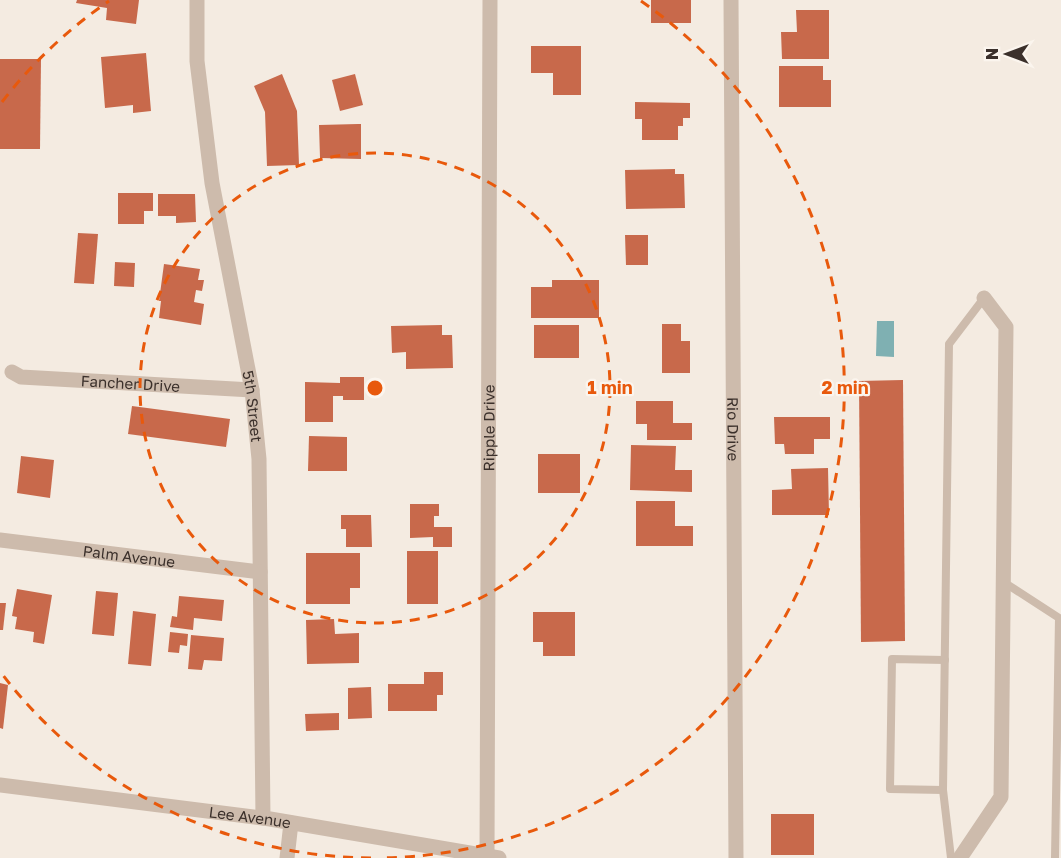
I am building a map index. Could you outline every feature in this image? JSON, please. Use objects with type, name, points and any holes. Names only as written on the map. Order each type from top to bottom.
[{"type":"street","name":"5th Street","points":[[197,0],[197,61],[212,183],[252,390],[259,459],[263,818]]},
{"type":"street","name":"Ripple Drive","points":[[490,0],[493,857]]},
{"type":"street","name":"Rio Drive","points":[[731,0],[736,858]]},
{"type":"street","points":[[960,858],[1001,797],[1006,327],[984,298]]},
{"type":"street","name":"Fancher Drive","points":[[12,372],[21,377],[252,390]]},
{"type":"street","name":"Palm Avenue","points":[[0,540],[260,572]]},
{"type":"street","name":"Lee Avenue","points":[[0,785],[263,818],[493,857]]},
{"type":"street","points":[[287,858],[291,823]]},
{"type":"lane","points":[[951,858],[943,790],[949,344],[984,298]]},
{"type":"lane","points":[[1002,581],[1059,618],[1055,858]]},
{"type":"lane","points":[[943,790],[890,789],[892,659],[945,660]]},
{"type":"water","points":[[877,321],[894,321],[894,357],[876,356]]},
{"type":"building","points":[[77,0],[139,0],[136,24],[106,20],[107,8],[76,3]]},
{"type":"building","points":[[651,0],[691,0],[691,23],[651,23]]},
{"type":"building","points":[[796,10],[829,10],[829,59],[782,59],[781,32],[797,32]]},
{"type":"building","points":[[531,46],[581,46],[581,95],[553,95],[553,73],[531,73]]},
{"type":"building","points":[[146,53],[151,111],[133,113],[133,105],[105,108],[101,57]]},
{"type":"building","points":[[0,59],[41,59],[40,149],[0,149]]},
{"type":"building","points":[[779,66],[823,66],[823,80],[831,80],[831,107],[779,107]]},
{"type":"building","points":[[282,74],[297,111],[299,165],[267,166],[265,112],[254,86]]},
{"type":"building","points":[[355,74],[363,105],[340,111],[332,80]]},
{"type":"building","points":[[635,102],[690,103],[690,118],[683,118],[683,126],[678,126],[678,140],[642,140],[642,119],[635,119]]},
{"type":"building","points":[[361,124],[361,159],[320,158],[319,125]]},
{"type":"building","points":[[675,169],[675,174],[684,174],[685,208],[626,209],[625,170]]},
{"type":"building","points":[[118,193],[153,193],[153,211],[144,211],[144,224],[118,224]]},
{"type":"building","points":[[158,194],[195,194],[196,222],[176,223],[176,216],[158,216]]},
{"type":"building","points":[[78,233],[98,234],[94,284],[74,283]]},
{"type":"building","points":[[625,235],[648,235],[648,265],[626,265]]},
{"type":"building","points":[[115,262],[135,263],[134,287],[114,286]]},
{"type":"building","points":[[164,264],[200,269],[198,280],[204,280],[202,291],[196,290],[194,302],[204,304],[201,325],[159,318]]},
{"type":"building","points":[[552,280],[599,280],[599,318],[531,318],[531,287],[552,287]]},
{"type":"building","points":[[662,324],[681,324],[681,341],[690,341],[690,373],[662,373]]},
{"type":"building","points":[[442,325],[442,335],[452,335],[453,368],[406,369],[406,352],[392,353],[391,326]]},
{"type":"building","points":[[534,325],[579,325],[579,358],[534,358]]},
{"type":"building","points":[[340,377],[364,377],[364,400],[343,400],[343,396],[333,396],[333,422],[305,422],[305,382],[340,383]]},
{"type":"building","points":[[903,380],[905,641],[861,642],[859,381]]},
{"type":"building","points":[[636,401],[673,401],[673,423],[692,423],[692,440],[647,440],[647,424],[636,424]]},
{"type":"building","points":[[132,406],[230,419],[226,447],[128,434]]},
{"type":"building","points":[[774,417],[830,417],[830,439],[814,439],[814,454],[785,454],[784,444],[775,444]]},
{"type":"building","points":[[309,436],[347,437],[347,471],[308,471]]},
{"type":"building","points":[[631,445],[676,446],[675,470],[692,470],[692,492],[630,490]]},
{"type":"building","points":[[538,454],[580,454],[580,493],[538,493]]},
{"type":"building","points":[[21,456],[54,460],[50,498],[17,493]]},
{"type":"building","points":[[828,468],[829,515],[772,515],[772,490],[792,489],[791,469]]},
{"type":"building","points":[[636,501],[675,501],[675,526],[693,526],[693,546],[636,546]]},
{"type":"building","points":[[410,504],[439,504],[439,516],[434,516],[434,527],[452,527],[452,547],[433,547],[433,537],[410,538]]},
{"type":"building","points":[[341,515],[371,515],[372,547],[346,547],[346,529],[341,529]]},
{"type":"building","points":[[407,551],[438,551],[438,604],[407,604]]},
{"type":"building","points":[[306,553],[360,553],[360,588],[350,588],[350,604],[306,604]]},
{"type":"building","points":[[17,589],[52,595],[44,644],[33,642],[34,632],[15,629],[17,617],[12,616]]},
{"type":"building","points":[[96,591],[118,593],[114,636],[92,634]]},
{"type":"building","points":[[179,596],[224,600],[222,621],[194,618],[193,630],[170,627],[172,616],[177,617]]},
{"type":"building","points":[[0,603],[6,603],[3,630],[0,630]]},
{"type":"building","points":[[133,611],[156,614],[151,666],[128,664]]},
{"type":"building","points":[[533,612],[575,612],[575,656],[543,656],[543,642],[533,642]]},
{"type":"building","points":[[334,619],[335,634],[359,633],[359,663],[307,664],[306,620]]},
{"type":"building","points":[[170,632],[188,634],[187,646],[180,645],[179,653],[168,652]]},
{"type":"building","points":[[191,635],[224,638],[222,661],[204,660],[202,670],[188,669]]},
{"type":"building","points":[[424,672],[443,672],[443,695],[437,695],[437,711],[388,711],[388,684],[424,684]]},
{"type":"building","points":[[0,683],[8,685],[3,729],[0,728]]},
{"type":"building","points":[[371,687],[372,718],[348,719],[348,688]]},
{"type":"building","points":[[339,713],[339,730],[306,731],[305,714]]},
{"type":"building","points":[[771,814],[814,814],[814,855],[771,855]]}]
